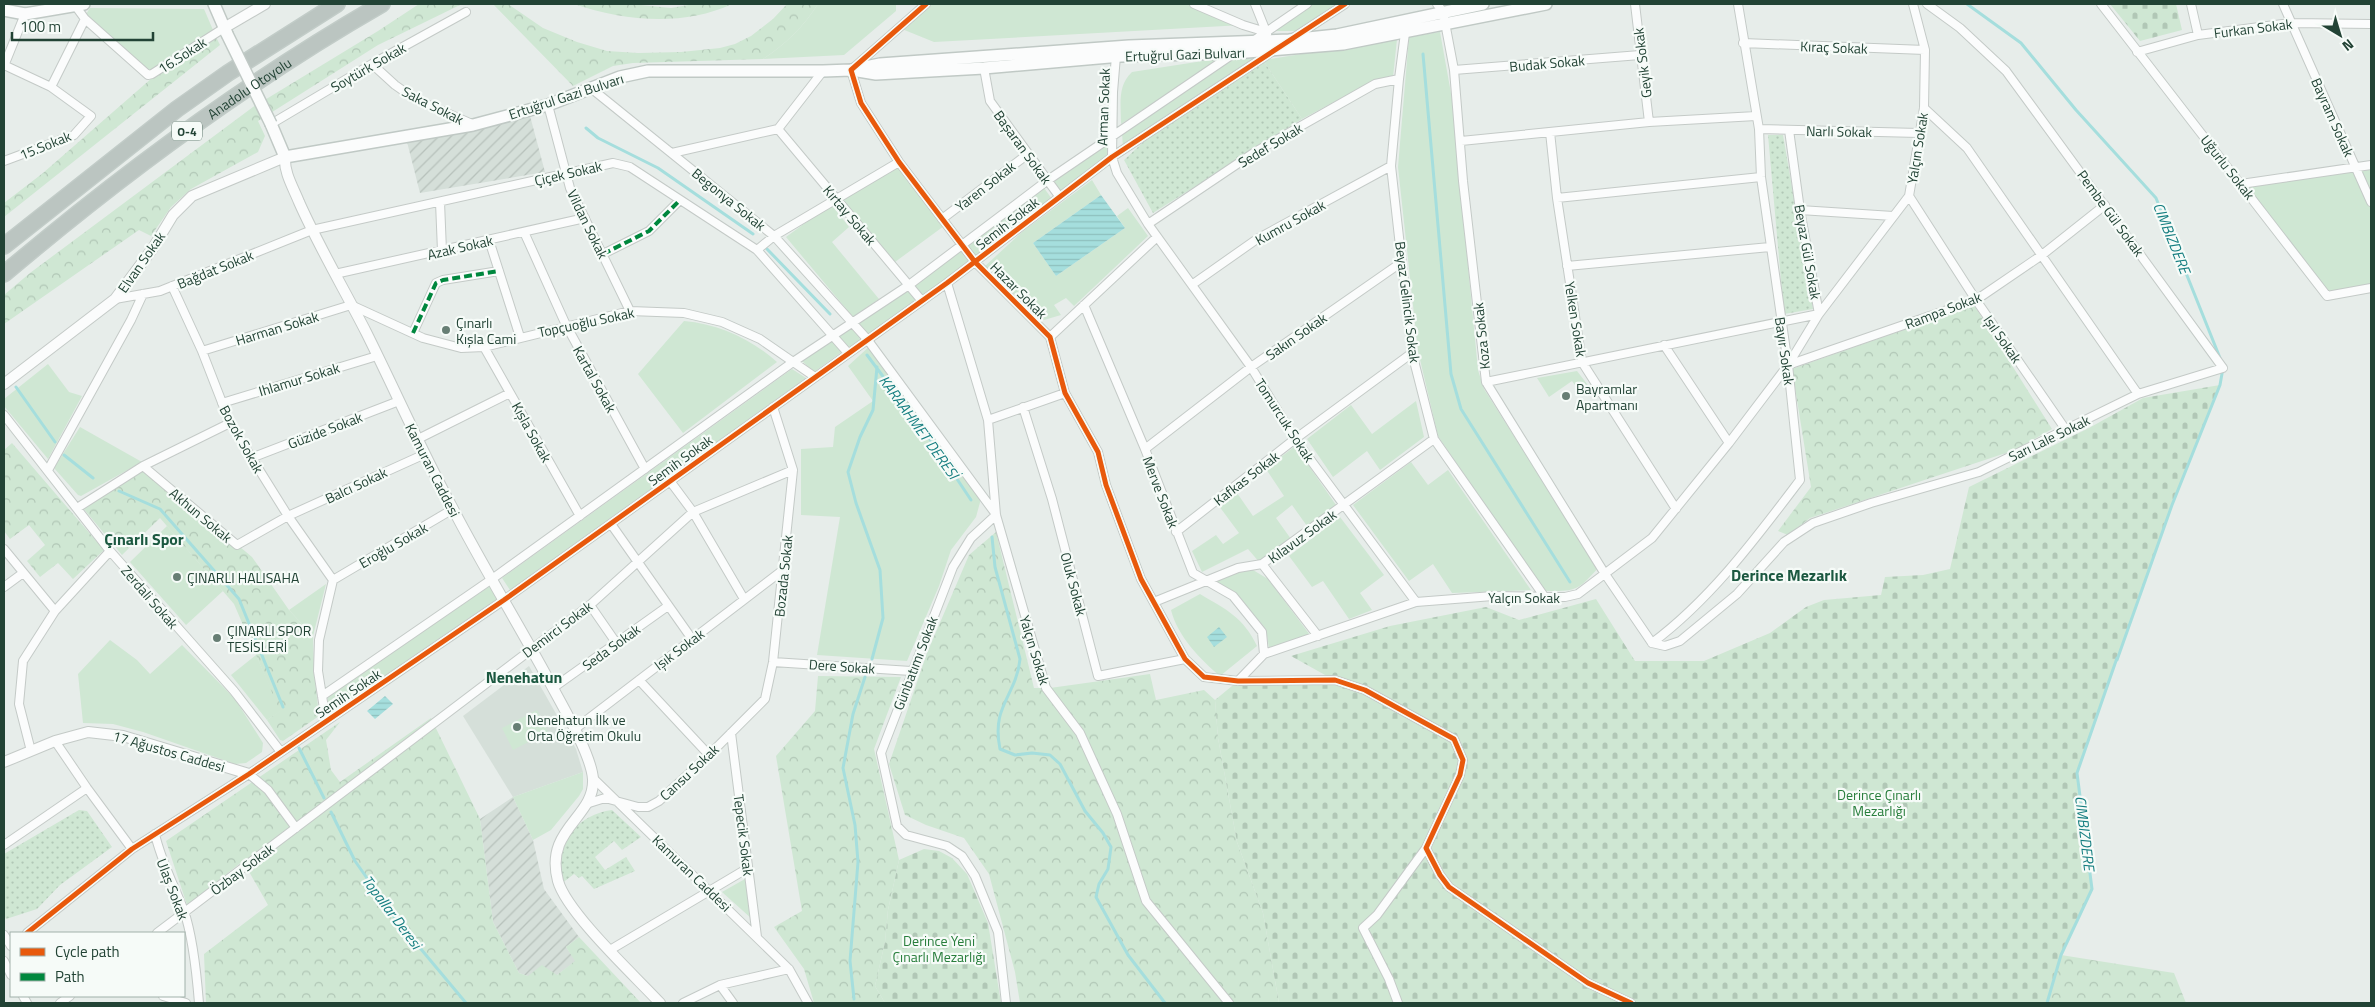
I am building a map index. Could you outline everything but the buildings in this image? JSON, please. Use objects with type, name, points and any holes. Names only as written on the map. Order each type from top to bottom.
[{"type":"highway","name":"Anadolu Otoyolu","points":[[4,246],[177,109],[228,73],[337,4]]},
{"type":"highway","name":"Anadolu Otoyolu","points":[[4,274],[110,189],[244,89],[382,4]]},
{"type":"main road","points":[[4,10],[25,14],[78,4]]},
{"type":"main road","points":[[214,4],[285,157]]},
{"type":"main road","name":"Ertuğrul Gazi Bulvarı","points":[[285,157],[474,125],[548,105],[620,78],[648,71],[850,70],[880,64],[1109,48],[1289,40],[1337,35],[1440,8],[1483,4]]},
{"type":"main road","name":"Ertuğrul Gazi Bulvarı","points":[[850,70],[876,74],[984,68],[1116,56],[1235,53],[1271,41],[1343,44],[1546,4]]},
{"type":"street","name":"16.Sokak","points":[[78,4],[85,19],[148,75],[226,31]]},
{"type":"street","points":[[226,31],[265,4]]},
{"type":"street","points":[[850,70],[926,4]]},
{"type":"street","points":[[1198,4],[1243,25],[1271,41]]},
{"type":"street","points":[[1255,4],[1271,41]]},
{"type":"street","name":"Semih Sokak","points":[[27,932],[132,849],[249,774],[504,600],[947,283],[1059,196],[1271,41],[1307,4]]},
{"type":"street","points":[[1289,40],[1345,4]]},
{"type":"street","name":"Geyik Sokak","points":[[1635,4],[1649,122]]},
{"type":"street","name":"Bayır Sokak","points":[[1652,644],[1672,628],[1708,592],[1763,528],[1800,480],[1788,365],[1780,321],[1761,177],[1759,129],[1743,43],[1738,4]]},
{"type":"street","name":"Yalçın Sokak","points":[[1819,314],[1909,196],[1924,108],[1925,50],[1914,4]]},
{"type":"street","name":"Pembe Gül Sokak","points":[[1927,4],[1960,28],[2006,71],[2224,368],[2138,394]]},
{"type":"street","name":"Uğurlu Sokak","points":[[2100,4],[2327,296],[2371,288]]},
{"type":"street","points":[[2191,4],[2198,35]]},
{"type":"street","name":"Bayram Sokak","points":[[2283,4],[2371,202]]},
{"type":"street","name":"Koza Sokak","points":[[1440,8],[1446,25],[1454,70],[1463,181],[1486,382],[1605,574],[1652,644]]},
{"type":"street","name":"Soytürk Sokak","points":[[271,124],[372,64],[466,12]]},
{"type":"street","points":[[4,66],[25,14]]},
{"type":"street","points":[[51,87],[85,19]]},
{"type":"street","name":"Furkan Sokak","points":[[2137,52],[2198,35],[2291,23],[2371,24]]},
{"type":"street","name":"Beyaz Gelincik Sokak","points":[[1406,33],[1399,79],[1391,166],[1412,353],[1434,439],[1544,596]]},
{"type":"street","name":"Semih Sokak","points":[[322,696],[492,579],[793,362],[909,285],[1048,180],[1251,42]]},
{"type":"street","name":"Kıraç Sokak","points":[[1743,43],[1925,50]]},
{"type":"street","name":"Budak Sokak","points":[[1454,70],[1640,55]]},
{"type":"street","name":"Arman Sokak","points":[[1116,56],[1113,92],[1112,157],[1117,173],[1157,236]]},
{"type":"street","name":"Saka Sokak","points":[[372,64],[395,85],[415,99],[474,125]]},
{"type":"street","name":"15.Sokak","points":[[4,66],[51,87],[91,116],[74,135],[4,161]]},
{"type":"street","name":"Başaran Sokak","points":[[984,68],[990,101],[1059,196]]},
{"type":"street","name":"Hazar Sokak","points":[[850,70],[861,103],[899,162],[975,262],[1050,337],[1065,393],[1098,452],[1106,486],[1141,578],[1185,659],[1204,677],[1238,681]]},
{"type":"street","points":[[672,153],[778,129],[823,71]]},
{"type":"street","name":"Sedef Sokak","points":[[1148,224],[1255,152],[1375,84],[1399,79]]},
{"type":"street","name":"Begonya Sokak","points":[[592,89],[774,236],[867,339]]},
{"type":"street","name":"Vildan Sokak","points":[[548,105],[570,188],[630,311]]},
{"type":"street","points":[[1924,108],[1967,148],[2138,394]]},
{"type":"street","points":[[1461,141],[1649,122],[1756,116]]},
{"type":"street","name":"Kırtay Sokak","points":[[778,129],[922,301]]},
{"type":"street","name":"Narlı Sokak","points":[[1759,129],[1920,133]]},
{"type":"street","name":"Beyaz Gül Sokak","points":[[1788,365],[1819,314],[1800,210],[1789,130]]},
{"type":"street","name":"Yelken Sokak","points":[[1550,132],[1557,198],[1582,362],[1676,510]]},
{"type":"street","name":"Yaren Sokak","points":[[942,219],[1028,154]]},
{"type":"street","name":"Kamuran Caddesi","points":[[285,157],[285,169],[312,230],[453,509],[575,729],[593,778],[789,969],[808,1003]]},
{"type":"street","name":"Elvan Sokak","points":[[4,384],[116,300],[153,248],[173,215],[192,196],[285,157]]},
{"type":"street","points":[[757,250],[774,236],[899,162]]},
{"type":"street","name":"Çiçek Sokak","points":[[312,230],[613,163],[622,165],[630,167],[757,250],[848,353]]},
{"type":"street","points":[[2241,184],[2371,164]]},
{"type":"street","name":"Kumru Sokak","points":[[1193,284],[1258,238],[1391,166]]},
{"type":"street","points":[[1557,198],[1761,177]]},
{"type":"street","name":"Işıl Sokak","points":[[1909,196],[1976,300],[2066,430]]},
{"type":"street","points":[[603,254],[649,231],[680,200]]},
{"type":"street","points":[[440,202],[442,251]]},
{"type":"street","name":"Rampa Sokak","points":[[1788,365],[1976,300],[2042,255],[2105,205]]},
{"type":"street","points":[[1800,210],[1893,216]]},
{"type":"street","name":"Azak Sokak","points":[[335,274],[585,218]]},
{"type":"street","name":"Bağdat Sokak","points":[[116,300],[172,286],[312,230]]},
{"type":"street","name":"Kartal Sokak","points":[[524,232],[566,326],[645,469]]},
{"type":"street","points":[[1050,337],[1157,236]]},
{"type":"street","name":"Tomurcuk Sokak","points":[[1157,236],[1251,367],[1295,439],[1416,602]]},
{"type":"street","points":[[489,240],[520,337]]},
{"type":"street","points":[[1567,266],[1770,247]]},
{"type":"street","name":"Sakın Sokak","points":[[1145,450],[1251,367],[1402,262]]},
{"type":"street","points":[[413,333],[436,283],[443,280],[499,271]]},
{"type":"street","name":"Yalçın Sokak","points":[[947,283],[988,420],[996,514],[1046,688],[1080,733],[1117,814],[1146,901],[1229,1003]]},
{"type":"street","name":"Bozok Sokak","points":[[172,286],[202,351],[230,423],[288,516],[333,580]]},
{"type":"street","points":[[48,470],[130,320],[142,294]]},
{"type":"street","name":"Topçuoğlu Sokak","points":[[351,304],[413,333],[461,348],[484,347],[630,311],[684,313],[722,322],[760,339],[815,377]]},
{"type":"street","name":"Harman Sokak","points":[[202,351],[351,304]]},
{"type":"street","name":"Merve Sokak","points":[[1084,305],[1145,450],[1193,573],[1233,596],[1262,632],[1264,654]]},
{"type":"street","points":[[1486,382],[1819,314]]},
{"type":"street","points":[[853,326],[859,330],[862,338],[858,347],[849,349],[841,344],[840,334],[844,328],[853,326]]},
{"type":"street","points":[[867,339],[996,514]]},
{"type":"street","points":[[1664,345],[1729,443]]},
{"type":"street","name":"Kışla Sokak","points":[[484,347],[580,516]]},
{"type":"street","name":"Kafkas Sokak","points":[[1176,532],[1295,439],[1412,353]]},
{"type":"street","name":"Ihlamur Sokak","points":[[222,403],[377,356]]},
{"type":"street","name":"Yalçın Sokak","points":[[1238,681],[1264,654],[1416,602],[1493,596],[1565,597],[1578,594],[1652,538],[1729,443],[1788,365]]},
{"type":"street","points":[[418,439],[510,393]]},
{"type":"street","points":[[988,420],[1065,393]]},
{"type":"street","name":"Sarı Lale Sokak","points":[[1652,644],[1665,646],[1680,640],[1737,594],[1784,542],[1813,524],[1871,504],[1978,472],[2138,394]]},
{"type":"street","name":"Güzide Sokak","points":[[251,458],[399,401]]},
{"type":"street","name":"Bozada Sokak","points":[[731,733],[765,699],[773,662],[793,470],[773,407]]},
{"type":"street","name":"Oluk Sokak","points":[[1023,407],[1052,499],[1098,676],[1185,659]]},
{"type":"street","name":"Zerdali Sokak","points":[[4,415],[110,551],[234,691],[281,752]]},
{"type":"street","points":[[77,508],[143,466],[230,423]]},
{"type":"street","name":"Kılavuz Sokak","points":[[1154,602],[1238,568],[1262,564],[1434,439]]},
{"type":"street","name":"Balcı Sokak","points":[[288,516],[425,454]]},
{"type":"street","name":"Akhun Sokak","points":[[143,466],[237,545],[288,516]]},
{"type":"street","name":"Demirci Sokak","points":[[327,804],[590,605],[693,512],[793,470]]},
{"type":"street","points":[[670,481],[693,512],[744,599]]},
{"type":"street","name":"Eroğlu Sokak","points":[[333,580],[453,509]]},
{"type":"street","name":"Günbatımı Sokak","points":[[996,514],[971,538],[953,567],[911,671],[881,754],[897,826],[906,835],[947,846],[962,856],[975,876],[998,932],[1006,1003]]},
{"type":"street","points":[[611,524],[692,639]]},
{"type":"street","points":[[4,549],[55,611]]},
{"type":"street","points":[[31,751],[19,704],[23,661],[55,611],[110,551]]},
{"type":"street","points":[[1262,564],[1318,636]]},
{"type":"street","name":"Işık Sokak","points":[[575,729],[784,570]]},
{"type":"street","points":[[4,588],[23,573]]},
{"type":"street","points":[[326,721],[318,671],[319,640],[333,580]]},
{"type":"street","points":[[590,605],[617,644]]},
{"type":"street","name":"Seda Sokak","points":[[553,688],[668,606]]},
{"type":"street","name":"Dere Sokak","points":[[773,662],[911,671]]},
{"type":"street","points":[[639,680],[709,755]]},
{"type":"street","points":[[1238,681],[1335,680],[1365,690],[1454,739],[1463,760],[1460,775],[1426,848],[1378,915],[1363,928],[1389,979],[1398,1003]]},
{"type":"street","name":"17 Ağustos Caddesi","points":[[4,762],[54,741],[88,732],[122,736],[249,774]]},
{"type":"street","name":"Cansu Sokak","points":[[586,804],[605,798],[638,807],[648,807],[659,801],[731,733]]},
{"type":"street","name":"Tepecik Sokak","points":[[731,733],[757,937]]},
{"type":"street","points":[[54,741],[86,788],[132,849]]},
{"type":"street","points":[[249,774],[268,790],[296,828]]},
{"type":"street","points":[[593,778],[592,790],[586,804],[561,837],[557,852],[558,880],[563,894],[572,907],[660,1003]]},
{"type":"street","points":[[4,845],[86,788]]},
{"type":"street","name":"Özbay Sokak","points":[[158,932],[327,804]]},
{"type":"street","name":"Ulaş Sokak","points":[[155,834],[158,849],[185,913],[199,1003]]},
{"type":"street","points":[[1426,848],[1440,876],[1449,887],[1588,983],[1631,1003]]},
{"type":"street","points":[[610,950],[709,889],[748,868]]},
{"type":"street","points":[[4,961],[10,972]]},
{"type":"street","points":[[683,1003],[720,985],[789,969]]},
{"type":"street","points":[[720,985],[733,1003]]},
{"type":"street","points":[[166,997],[186,1003]]},
{"type":"shaded area","points":[[529,112],[545,172],[420,193],[406,138]]},
{"type":"shaded area","name":"Nenehatun İlk ve Orta Öğretim Okulu","points":[[529,666],[576,749],[583,772],[513,797],[463,716]]},
{"type":"shaded area","points":[[513,797],[533,840],[544,889],[579,937],[566,947],[576,961],[557,975],[528,976],[519,973],[493,922],[480,819]]},
{"type":"green space","points":[[419,4],[462,4],[378,45],[258,121],[265,136],[258,152],[191,189],[171,207],[151,236],[139,230],[4,324],[4,295],[30,273],[253,107]]},
{"type":"green space","points":[[493,4],[508,4],[543,28],[577,42],[607,51],[638,53],[681,52],[720,48],[735,44],[751,36],[773,19],[787,4],[818,4],[794,34],[763,59],[633,63],[613,66],[573,86]]},
{"type":"green space","points":[[574,4],[631,4],[671,8],[694,4],[732,4],[694,16],[674,19],[653,19],[633,18]]},
{"type":"green space","points":[[818,4],[896,4],[896,11],[844,55],[763,59],[794,34]]},
{"type":"green space","points":[[926,4],[1194,4],[1243,25],[934,42],[897,27]]},
{"type":"green space","points":[[1312,4],[1336,4],[1296,31],[1273,31]]},
{"type":"green space","points":[[2110,4],[2176,4],[2182,30],[2140,41]]},
{"type":"green space","points":[[90,8],[204,9],[213,30],[153,71],[147,71],[86,14]]},
{"type":"green space","points":[[1440,32],[1452,99],[1478,370],[1484,389],[1598,568],[1585,582],[1575,589],[1544,591],[1438,436],[1418,351],[1398,167],[1409,37]]},
{"type":"green space","points":[[216,37],[220,45],[4,217],[4,203],[43,173],[152,78]]},
{"type":"green space","points":[[1397,39],[1393,77],[1375,80],[1302,119],[1263,60]]},
{"type":"green space","points":[[1222,58],[1121,124],[1122,90],[1127,77],[1132,72]]},
{"type":"green space","points":[[1232,58],[1255,58],[1123,148],[1122,133]]},
{"type":"green space","points":[[1263,60],[1302,119],[1153,213],[1124,160],[1151,135]]},
{"type":"green space","points":[[1768,135],[1783,135],[1813,309],[1784,314]]},
{"type":"green space","points":[[1109,143],[1110,157],[1061,192],[1054,181]]},
{"type":"green space","points":[[899,165],[944,226],[895,262],[842,199]]},
{"type":"green space","points":[[2371,165],[2371,288],[2327,296],[2241,184]]},
{"type":"green space","points":[[1092,180],[1101,195],[1033,243],[1056,276],[1125,228],[1117,216],[1128,208],[1148,236],[1074,306],[1066,298],[1054,305],[1061,315],[1044,320],[984,267],[1022,232]]},
{"type":"green space","points":[[1044,188],[1052,199],[975,258],[966,246]]},
{"type":"green space","points":[[831,204],[849,227],[832,242],[879,299],[853,317],[786,237]]},
{"type":"green space","points":[[961,250],[970,262],[923,296],[914,285]]},
{"type":"green space","points":[[908,289],[916,300],[867,335],[858,324]]},
{"type":"green space","points":[[1974,305],[2052,429],[2015,450],[1810,518],[1788,535],[1778,531],[1811,487],[1792,369]]},
{"type":"green space","points":[[684,321],[710,325],[734,334],[756,346],[777,362],[683,433],[638,374]]},
{"type":"green space","points":[[850,327],[857,330],[860,337],[857,344],[850,347],[843,344],[840,337],[843,330]]},
{"type":"green space","points":[[833,340],[843,351],[814,372],[802,361]]},
{"type":"green space","points":[[871,345],[982,495],[976,517],[951,550],[939,586],[907,661],[817,655],[840,517],[801,515],[801,449],[833,447],[835,427],[873,401],[848,366]]},
{"type":"green space","points":[[48,364],[69,392],[82,396],[48,459],[4,406],[4,399]]},
{"type":"green space","points":[[792,369],[806,378],[510,590],[502,578]]},
{"type":"green space","points":[[1577,371],[1591,389],[1582,395],[1572,381],[1549,397],[1537,378]]},
{"type":"green space","name":"Derince Çınarlı Mezarlığı","points":[[2220,385],[2172,505],[2077,773],[2092,889],[2061,955],[2047,1003],[1279,1003],[1263,913],[1237,842],[1218,738],[1215,700],[1238,681],[1334,680],[1291,656],[1390,626],[1486,607],[1519,620],[1596,599],[1635,661],[1704,661],[1770,633],[1806,607],[1824,600],[1881,595],[1885,577],[1923,575],[1950,569],[1969,487],[2089,428],[2143,398]]},
{"type":"green space","points":[[1416,401],[1424,437],[1380,470],[1367,451],[1333,477],[1307,439],[1351,405],[1372,434]]},
{"type":"green space","points":[[80,427],[142,462],[81,496],[78,495],[54,468]]},
{"type":"green space","points":[[12,443],[104,550],[73,579],[58,563],[40,577],[27,561],[45,545],[29,525],[10,539],[4,531],[4,450]]},
{"type":"green space","points":[[1295,446],[1336,505],[1307,526],[1292,505],[1276,518],[1291,539],[1260,563],[1248,549],[1202,572],[1192,551],[1216,535],[1223,544],[1239,533],[1219,506],[1237,493],[1253,516],[1284,496],[1266,469]]},
{"type":"green space","points":[[1411,462],[1428,485],[1448,470],[1531,590],[1452,593],[1433,564],[1409,581],[1353,505]]},
{"type":"green space","points":[[146,468],[252,557],[289,610],[313,636],[314,671],[319,716],[283,741],[280,740],[267,720],[280,711],[234,604],[160,518],[122,555],[83,508]]},
{"type":"green space","points":[[1340,517],[1384,575],[1360,593],[1372,610],[1349,619],[1323,581],[1312,587],[1289,556]]},
{"type":"green space","name":"ÇINARLI HALISAHA","points":[[167,526],[223,591],[186,625],[130,562]]},
{"type":"green space","points":[[996,532],[1034,688],[1050,688],[1150,674],[1156,700],[1204,690],[1215,700],[1218,738],[1237,842],[1263,913],[1279,1003],[1020,1003],[1015,972],[989,874],[964,838],[926,825],[905,815],[889,764],[927,653],[969,555]]},
{"type":"green space","points":[[1253,570],[1268,579],[1310,635],[1269,648],[1266,629],[1235,592],[1213,581],[1238,571]]},
{"type":"green space","points":[[326,584],[313,636],[289,610]]},
{"type":"green space","points":[[490,586],[497,599],[330,713],[327,697]]},
{"type":"green space","points":[[1200,594],[1240,621],[1257,646],[1220,676],[1198,655],[1184,638],[1171,610]]},
{"type":"green space","points":[[110,640],[137,660],[150,674],[182,645],[235,699],[263,743],[262,752],[246,763],[235,764],[143,732],[113,724],[83,723],[78,674]]},
{"type":"green space","points":[[256,655],[281,711],[267,720],[231,675]]},
{"type":"green space","points":[[818,676],[901,677],[874,749],[899,860],[888,910],[885,942],[875,986],[885,1003],[814,1003],[804,969],[774,927],[802,911],[776,756],[815,711]]},
{"type":"green space","points":[[537,710],[548,732],[513,750],[502,728]]},
{"type":"green space","points":[[431,718],[480,819],[493,922],[519,973],[528,976],[542,965],[557,975],[575,961],[566,947],[579,937],[641,1003],[206,1003],[204,954],[268,905],[243,861],[187,905],[166,841],[340,722],[326,740],[331,770],[340,782]]},
{"type":"green space","points":[[583,772],[583,789],[579,796],[551,830],[533,840],[513,797]]},
{"type":"green space","points":[[79,810],[87,811],[112,847],[60,885],[37,909],[6,919],[4,915],[4,854]]},
{"type":"green space","points":[[612,810],[641,837],[622,850],[614,841],[595,857],[605,870],[626,857],[635,871],[594,889],[582,876],[579,878],[574,874],[561,884],[561,858],[570,835],[577,826],[587,819],[598,813]]},
{"type":"green space","name":"Derince Yeni Çınarlı Mezarlığı","points":[[924,849],[939,851],[952,858],[967,874],[988,923],[1001,1003],[885,1003],[875,986],[885,942],[888,910],[899,860]]},
{"type":"green space","points":[[745,879],[752,919],[722,892]]},
{"type":"green space","points":[[2061,955],[2174,973],[2186,1003],[2047,1003]]},
{"type":"water","points":[[1101,195],[1125,228],[1056,276],[1033,243]]},
{"type":"water","points":[[1219,627],[1227,637],[1214,647],[1207,637]]},
{"type":"water","points":[[385,696],[393,704],[375,719],[367,711]]},
{"type":"waterway","name":"CIMBIZDERE","points":[[1967,4],[2021,43],[2076,110],[2156,198],[2220,358]]},
{"type":"waterway","points":[[1423,54],[1451,374],[1461,409],[1570,582]]},
{"type":"waterway","name":"KARAAHMET DERESİ","points":[[586,128],[598,138],[658,168],[753,234]]},
{"type":"waterway","name":"KARAAHMET DERESİ","points":[[767,249],[830,314]]},
{"type":"waterway","name":"KARAAHMET DERESİ","points":[[867,355],[935,446],[971,500]]},
{"type":"waterway","points":[[872,659],[883,618],[880,570],[856,503],[848,472],[860,437],[873,410],[877,367]]},
{"type":"waterway","name":"CIMBIZDERE","points":[[2117,660],[2172,505],[2220,385],[2223,368]]},
{"type":"waterway","points":[[16,387],[55,442]]},
{"type":"waterway","points":[[64,455],[93,478]]},
{"type":"waterway","points":[[119,491],[160,509],[239,599],[283,707]]},
{"type":"waterway","name":"KARAAHMET DERESİ","points":[[992,537],[995,567],[1020,659],[1014,683],[1001,711],[998,734],[1000,749],[1015,755],[1032,753],[1050,755],[1060,764],[1085,811],[1103,833],[1111,847],[1108,869],[1099,884],[1096,897],[1128,955],[1165,1003]]},
{"type":"waterway","name":"CIMBIZDERE","points":[[2047,1003],[2061,955],[2092,889],[2077,773],[2117,658]]},
{"type":"waterway","points":[[854,999],[850,961],[858,862],[855,825],[843,768],[853,714],[865,677]]},
{"type":"waterway","name":"Topallar Deresi","points":[[299,748],[324,798]]},
{"type":"waterway","name":"Topallar Deresi","points":[[331,812],[355,861],[395,918],[466,1003]]},
{"type":"marked path","points":[[603,254],[649,231],[680,200]]},
{"type":"marked path","points":[[413,333],[436,283],[443,280],[499,271]]},
{"type":"cycle path","points":[[926,4],[851,70],[861,103],[899,162],[975,262],[1050,337],[1065,393],[1098,452],[1106,485],[1141,579],[1185,659],[1204,677],[1238,681],[1335,680],[1365,690],[1454,739],[1463,760],[1460,775],[1426,848],[1440,875],[1449,887],[1588,983],[1631,1003]]},
{"type":"cycle path","points":[[28,932],[132,849],[249,774],[504,600],[947,283],[1112,157],[1345,4]]},
{"type":"place","name":"Çınarlı Kışla Cami","points":[[446,330]]},
{"type":"place","name":"Bayramlar Apartmanı","points":[[1566,396]]},
{"type":"place","name":"ÇINARLI HALISAHA","points":[[177,577]]},
{"type":"place","name":"ÇINARLI SPOR TESİSLERİ","points":[[217,638]]},
{"type":"place","name":"Nenehatun İlk ve Orta Öğretim Okulu","points":[[517,727]]},
{"type":"district","name":"Çınarlı Spor","points":[[144,539]]},
{"type":"district","name":"Derince Mezarlık","points":[[1789,575]]},
{"type":"district","name":"Nenehatun","points":[[524,677]]}]
